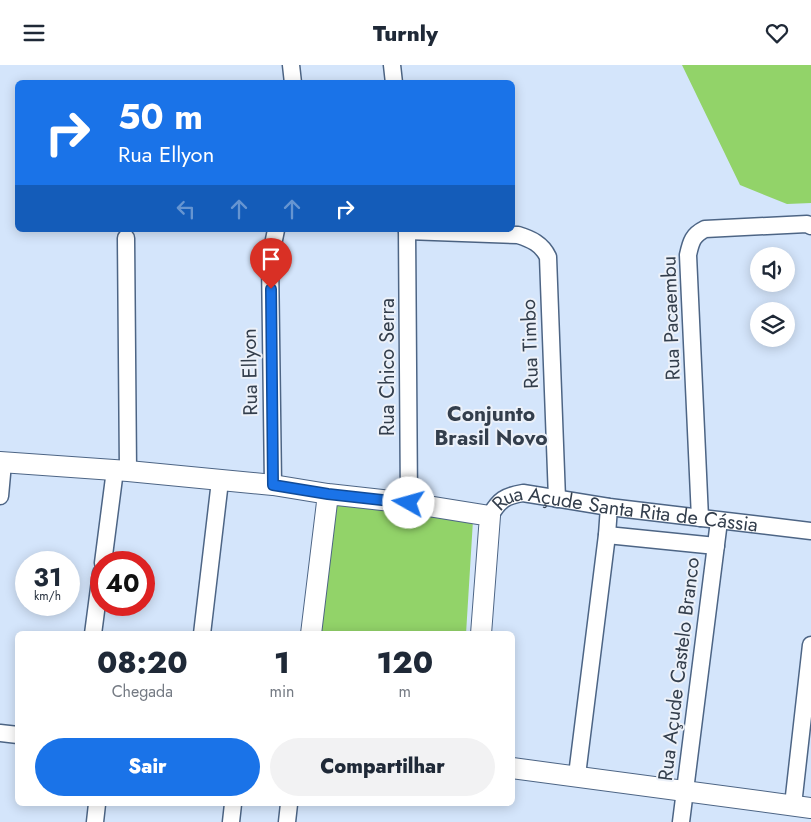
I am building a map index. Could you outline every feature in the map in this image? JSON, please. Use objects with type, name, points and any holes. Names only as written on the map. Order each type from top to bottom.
[{"type":"street","points":[[291,65],[293,80]]},
{"type":"street","points":[[392,65],[394,80]]},
{"type":"street","name":"Rua Pacaembu","points":[[700,519],[688,255],[691,240],[696,234],[705,229],[811,226]]},
{"type":"street","name":"Rua Ellyon","points":[[273,485],[270,259],[276,232]]},
{"type":"street","name":"Rua Chico Serra","points":[[407,232],[409,503]]},
{"type":"street","name":"Rua Timbo","points":[[435,232],[518,235],[536,242],[544,249],[548,257],[557,499]]},
{"type":"street","points":[[105,551],[122,471],[126,238]]},
{"type":"street","points":[[0,496],[2,462]]},
{"type":"street","name":"Rua Açude Santa Rita de Cássia","points":[[2,462],[273,485],[490,516],[497,504],[510,496],[523,493],[609,507],[811,531]]},
{"type":"street","points":[[202,631],[220,481]]},
{"type":"street","points":[[310,631],[328,494]]},
{"type":"street","points":[[577,775],[609,507]]},
{"type":"street","points":[[481,631],[490,516]]},
{"type":"street","name":"Rua Açude Castelo Branco","points":[[680,822],[719,521]]},
{"type":"street","points":[[607,535],[716,546]]},
{"type":"street","points":[[93,631],[95,616]]},
{"type":"street","points":[[515,768],[802,806],[811,645]]},
{"type":"street","points":[[0,733],[15,735]]},
{"type":"street","points":[[95,822],[97,806]]},
{"type":"street","points":[[231,822],[233,806]]},
{"type":"street","points":[[287,822],[289,806]]},
{"type":"green space","points":[[682,65],[811,65],[811,203],[787,204],[740,185]]},
{"type":"green space","points":[[329,502],[473,520],[466,631],[314,631]]},
{"type":"district","name":"Conjunto Brasil Novo","points":[[491,426]]},
{"type":"route","points":[[271,289],[273,485],[328,494],[409,503]]}]
